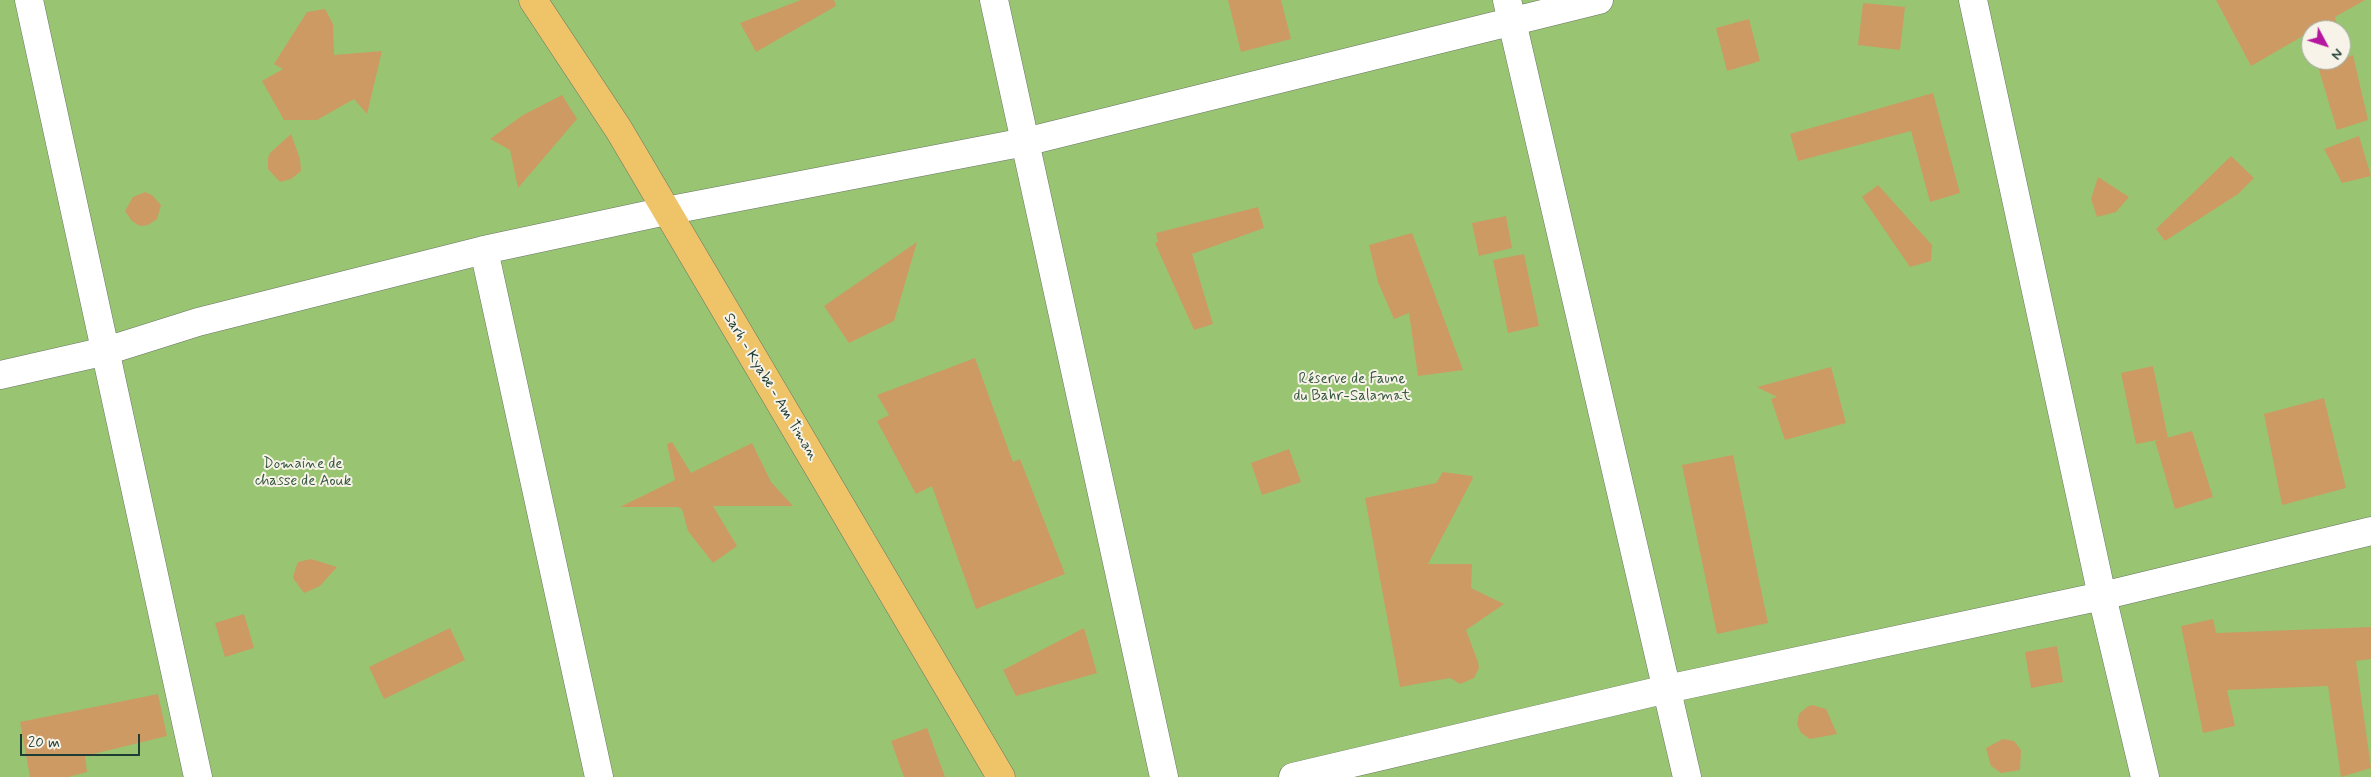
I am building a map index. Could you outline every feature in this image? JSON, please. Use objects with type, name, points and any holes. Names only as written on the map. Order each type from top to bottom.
[{"type":"main road","name":"Sarh - Kyabe - Am Timan","points":[[533,0],[619,130],[1001,777]]},
{"type":"street","points":[[29,0],[198,777]]},
{"type":"street","points":[[994,0],[1164,777]]},
{"type":"street","points":[[0,375],[106,351],[198,322],[484,250],[666,211],[1026,142],[1509,11],[1599,0]]},
{"type":"street","points":[[1973,0],[2102,596],[2145,777]]},
{"type":"street","points":[[1509,11],[1687,777]]},
{"type":"street","points":[[484,250],[599,777]]},
{"type":"street","points":[[1293,777],[1667,689],[2102,596],[2371,531]]},
{"type":"green space","name":"Réserve de Faune du Bahr-Salamat","points":[[0,0],[2371,0],[2371,777],[0,777]]},
{"type":"building","points":[[801,0],[834,0],[836,6],[756,52],[740,23]]},
{"type":"building","points":[[1228,0],[1281,0],[1291,39],[1241,52]]},
{"type":"building","points":[[2216,0],[2365,0],[2335,17],[2336,20],[2301,20],[2301,37],[2251,66]]},
{"type":"building","points":[[1863,3],[1905,7],[1900,50],[1858,45]]},
{"type":"building","points":[[325,9],[333,24],[334,55],[382,51],[367,114],[354,99],[317,120],[284,120],[262,81],[283,69],[274,64],[307,12]]},
{"type":"building","points":[[1749,19],[1760,61],[1727,71],[1716,28]]},
{"type":"building","points":[[2353,55],[2368,120],[2337,130],[2319,70],[2351,70],[2351,56]]},
{"type":"building","points":[[1933,93],[1960,193],[1930,202],[1911,131],[1798,161],[1790,134]]},
{"type":"building","points":[[562,95],[577,119],[518,188],[510,150],[490,139],[523,115]]},
{"type":"building","points":[[291,134],[300,159],[301,171],[291,179],[280,182],[268,169],[268,158],[270,153]]},
{"type":"building","points":[[2359,136],[2371,176],[2342,183],[2324,149]]},
{"type":"building","points":[[2231,156],[2254,178],[2238,194],[2165,241],[2156,229]]},
{"type":"building","points":[[2098,177],[2129,197],[2116,212],[2097,217],[2091,199]]},
{"type":"building","points":[[1878,185],[1932,245],[1931,261],[1910,267],[1862,197]]},
{"type":"building","points":[[145,192],[152,195],[161,205],[157,219],[148,225],[140,226],[132,221],[125,211],[133,197]]},
{"type":"building","points":[[1258,207],[1264,228],[1192,254],[1213,324],[1194,330],[1155,243],[1158,242],[1156,233]]},
{"type":"building","points":[[1506,216],[1512,248],[1479,256],[1472,223]]},
{"type":"building","points":[[1412,233],[1463,370],[1418,376],[1409,313],[1394,319],[1378,282],[1369,245]]},
{"type":"building","points":[[917,242],[894,321],[849,343],[824,306]]},
{"type":"building","points":[[1524,254],[1539,326],[1508,333],[1493,260]]},
{"type":"building","points":[[975,358],[1013,462],[1020,459],[1065,574],[976,609],[932,486],[916,494],[877,421],[889,415],[877,395]]},
{"type":"building","points":[[2153,366],[2168,438],[2136,444],[2121,373]]},
{"type":"building","points":[[1831,367],[1846,423],[1785,440],[1771,399],[1777,397],[1757,387]]},
{"type":"building","points":[[2324,398],[2346,488],[2282,505],[2264,414]]},
{"type":"building","points":[[2192,431],[2213,497],[2175,509],[2155,441]]},
{"type":"building","points":[[672,442],[691,473],[752,443],[771,482],[793,506],[713,506],[737,546],[713,563],[688,531],[682,509],[678,507],[620,507],[675,480],[667,444]]},
{"type":"building","points":[[1289,449],[1301,482],[1262,495],[1251,463]]},
{"type":"building","points":[[1733,455],[1768,623],[1717,634],[1682,465]]},
{"type":"building","points":[[1443,472],[1472,476],[1473,478],[1428,564],[1472,564],[1471,588],[1504,604],[1466,630],[1479,668],[1474,678],[1460,684],[1450,678],[1400,687],[1365,498],[1436,483]]},
{"type":"building","points":[[311,559],[337,567],[320,586],[304,593],[293,578],[298,562]]},
{"type":"building","points":[[244,614],[254,648],[225,657],[215,623]]},
{"type":"building","points":[[2213,619],[2216,633],[2371,627],[2371,659],[2356,661],[2371,768],[2341,777],[2328,686],[2227,690],[2235,726],[2203,733],[2181,626]]},
{"type":"building","points":[[450,628],[465,660],[384,699],[369,667]]},
{"type":"building","points":[[1084,628],[1097,673],[1016,696],[1003,670]]},
{"type":"building","points":[[2057,646],[2063,682],[2031,688],[2025,652]]},
{"type":"building","points":[[158,694],[167,736],[85,756],[87,772],[68,777],[30,777],[20,722]]},
{"type":"building","points":[[1812,705],[1826,709],[1837,734],[1810,739],[1801,733],[1797,724],[1799,714]]},
{"type":"building","points":[[927,728],[945,777],[904,777],[891,741]]},
{"type":"building","points":[[2003,739],[2014,741],[2021,750],[2020,770],[2001,773],[1991,766],[1986,748]]},
{"type":"park label","name":"Domaine de chasse de Aouk","points":[[303,474]]}]
